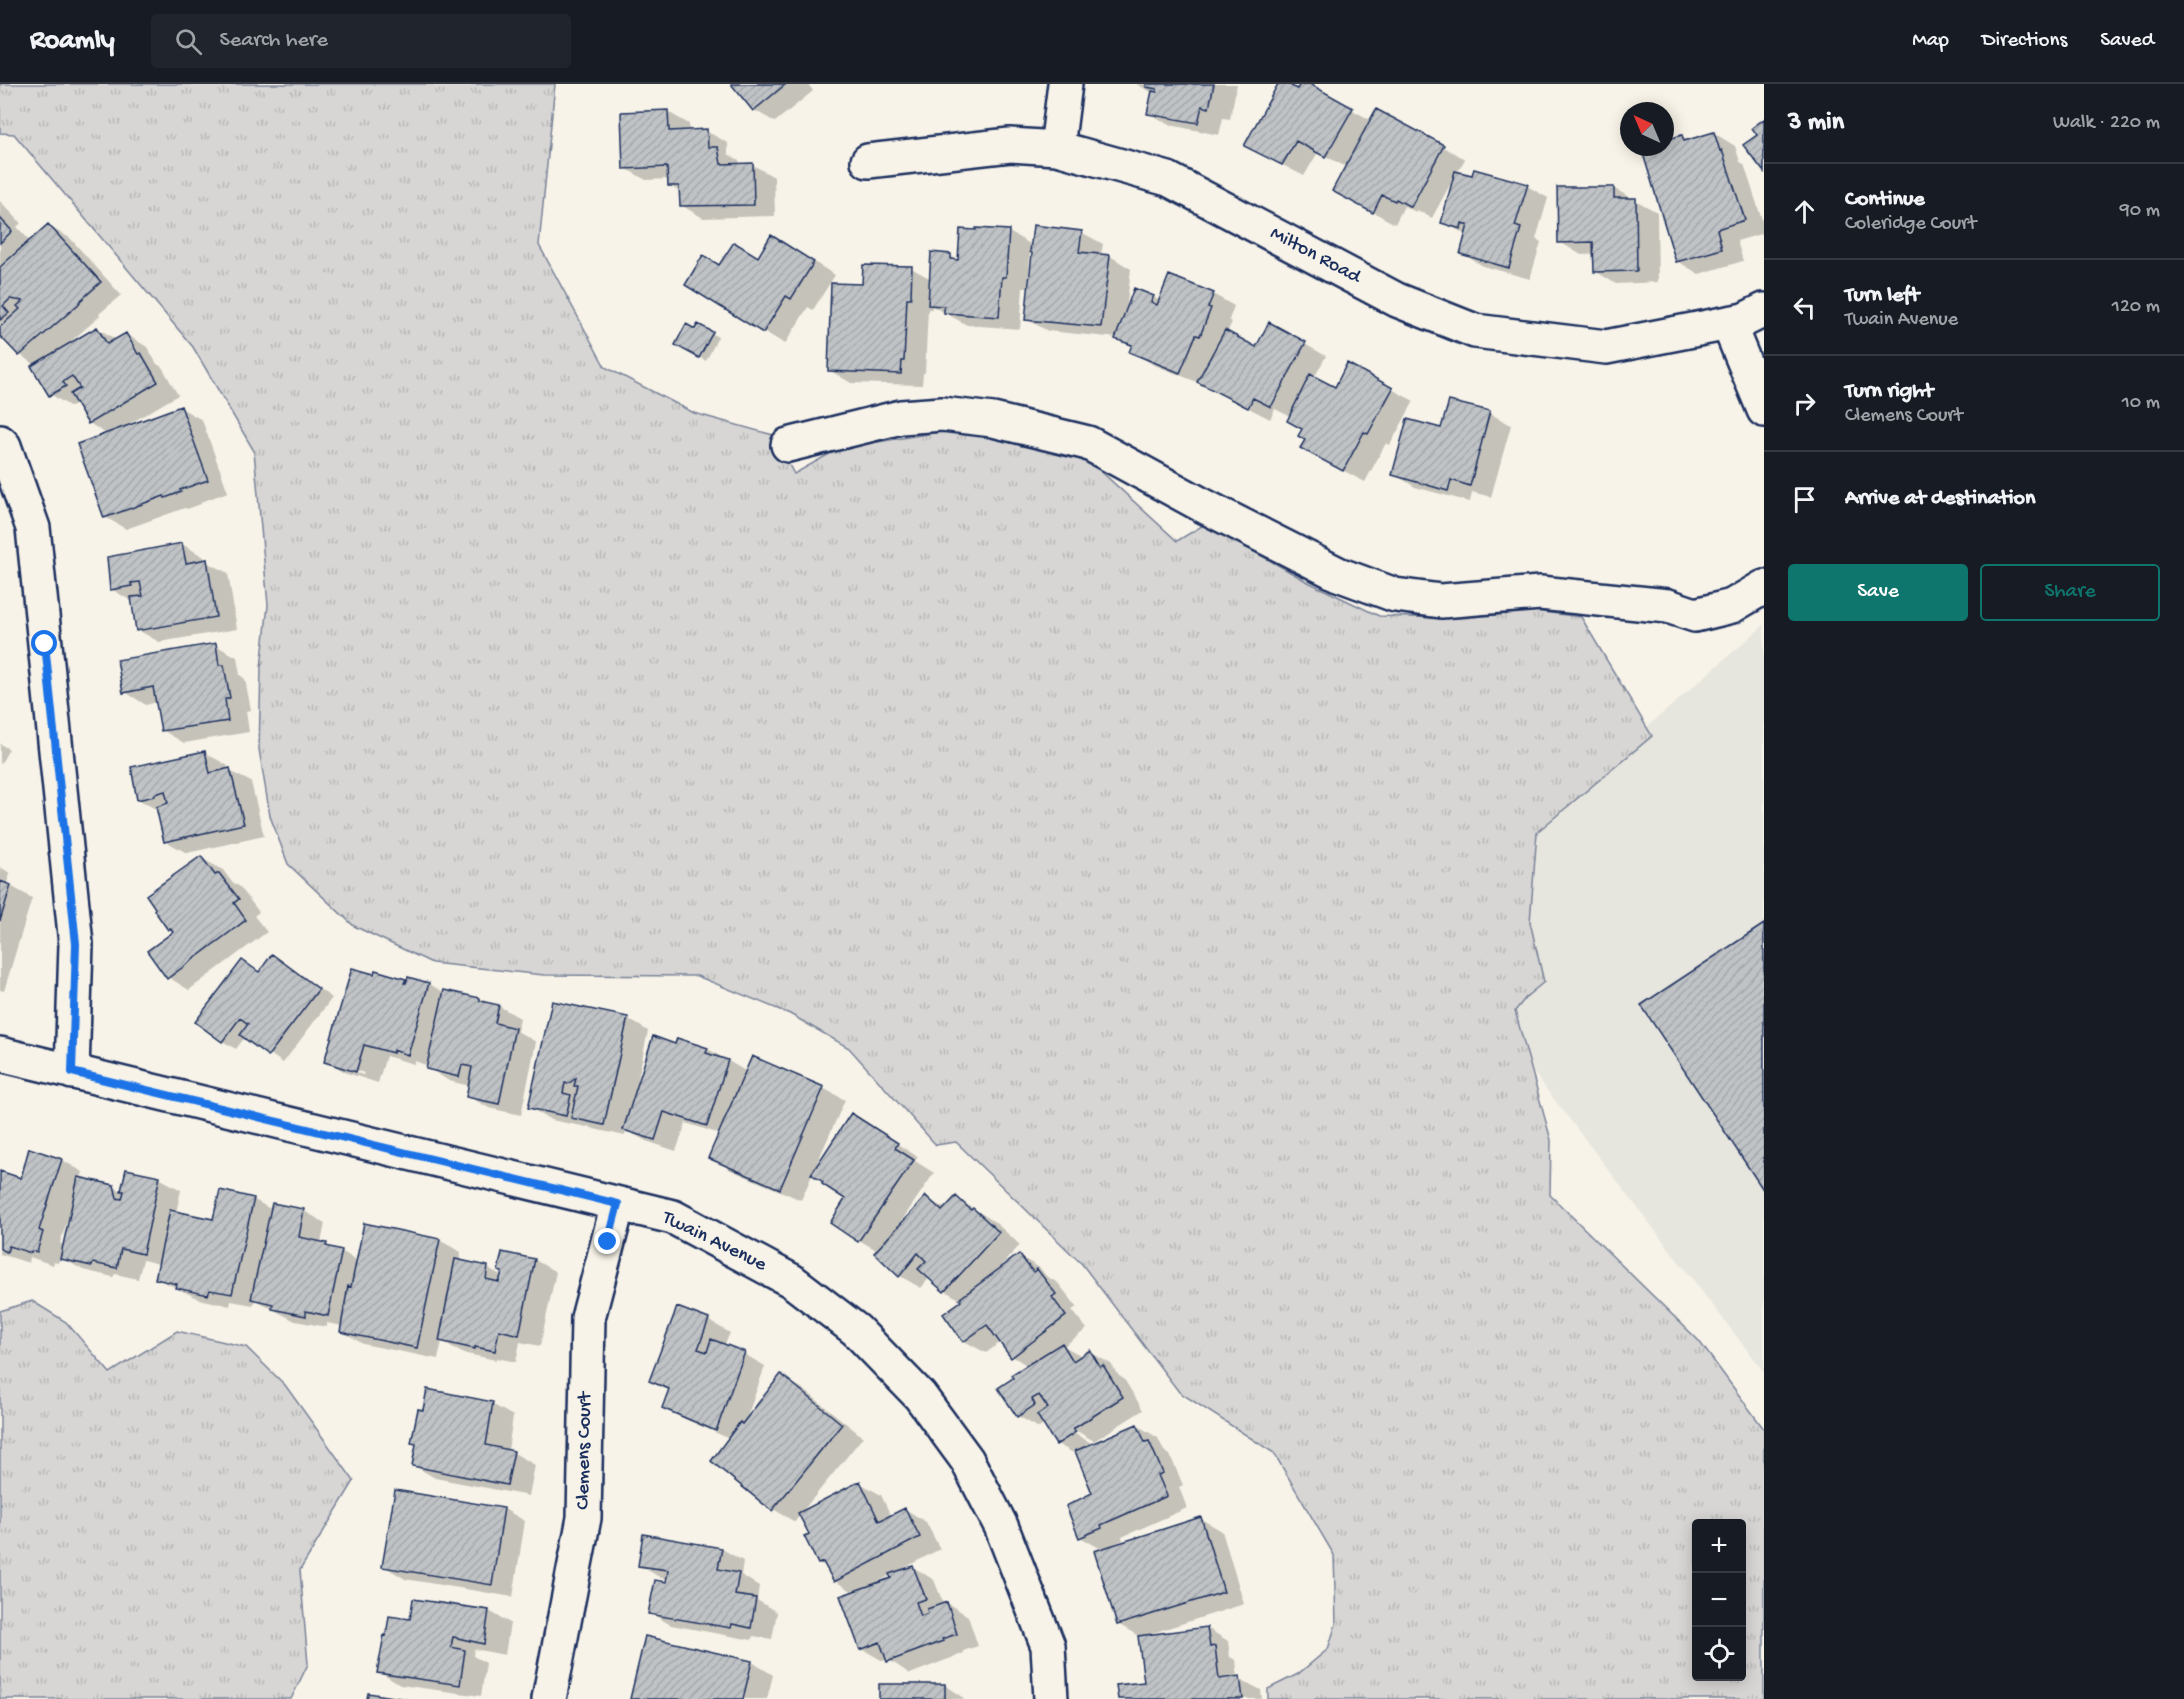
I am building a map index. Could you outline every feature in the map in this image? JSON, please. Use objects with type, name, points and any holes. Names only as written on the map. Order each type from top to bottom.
[{"type":"street","points":[[1057,148],[1065,84]]},
{"type":"street","name":"Milton Road","points":[[868,161],[1010,145],[1057,148],[1168,178],[1397,300],[1475,330],[1606,347],[1744,320],[1764,310]]},
{"type":"street","points":[[1728,323],[1764,410]]},
{"type":"street","points":[[788,445],[902,417],[942,414],[993,420],[1088,444],[1338,574],[1395,595],[1441,601],[1540,593],[1668,606],[1695,615],[1732,606],[1764,587]]},
{"type":"street","points":[[0,442],[4,446],[33,528],[76,944],[72,1072]]},
{"type":"street","name":"Twain Avenue","points":[[0,1054],[673,1217],[792,1281],[856,1330],[920,1395],[967,1460],[1001,1527],[1048,1646],[1051,1699]]},
{"type":"street","name":"Clemens Court","points":[[549,1699],[584,1518],[588,1318],[618,1204]]},
{"type":"shaded area","points":[[1764,625],[1764,1372],[1420,925]]},
{"type":"green space","points":[[0,84],[555,84],[539,245],[605,367],[694,413],[773,435],[794,474],[840,448],[952,430],[1014,435],[1094,465],[1177,541],[1205,524],[1306,581],[1379,616],[1444,618],[1511,608],[1581,617],[1652,736],[1537,832],[1530,922],[1544,982],[1527,996],[1515,1011],[1551,1140],[1550,1195],[1699,1341],[1764,1429],[1764,1699],[1268,1699],[1268,1689],[1298,1674],[1328,1649],[1336,1624],[1334,1555],[1274,1453],[1179,1392],[1082,1264],[956,1142],[936,1145],[849,1048],[790,1014],[697,976],[544,975],[432,963],[354,926],[288,864],[270,816],[259,749],[261,668],[268,605],[254,451],[193,347],[14,134],[0,133]]},
{"type":"green space","points":[[32,1301],[66,1322],[110,1373],[177,1331],[246,1347],[285,1385],[354,1481],[300,1570],[308,1664],[291,1699],[0,1699],[0,1311]]},
{"type":"building","points":[[731,84],[786,84],[753,111]]},
{"type":"building","points":[[1146,84],[1214,84],[1209,108],[1202,106],[1198,123],[1147,114],[1152,91],[1157,92],[1157,89],[1146,87]]},
{"type":"building","points":[[1278,84],[1288,84],[1297,89],[1300,84],[1310,84],[1353,108],[1325,157],[1296,141],[1282,165],[1244,146]]},
{"type":"building","points":[[1376,109],[1444,145],[1411,207],[1382,195],[1373,213],[1332,191]]},
{"type":"building","points":[[668,110],[669,131],[707,129],[708,147],[718,147],[721,164],[753,163],[754,205],[680,206],[679,186],[668,186],[667,167],[623,169],[621,112]]},
{"type":"building","points":[[1764,119],[1764,172],[1743,145],[1757,135],[1752,128]]},
{"type":"building","points":[[1714,132],[1745,220],[1717,229],[1722,249],[1676,262],[1644,156],[1674,156],[1674,137],[1682,135],[1684,141]]},
{"type":"building","points":[[1474,169],[1528,184],[1515,226],[1521,228],[1509,268],[1460,254],[1468,225],[1462,223],[1461,229],[1441,223],[1455,171],[1472,175]]},
{"type":"building","points":[[1557,187],[1614,187],[1614,198],[1636,198],[1637,271],[1594,272],[1593,242],[1558,243]]},
{"type":"building","points":[[0,218],[12,231],[0,243]]},
{"type":"building","points":[[48,224],[101,282],[19,356],[0,336],[0,327],[20,309],[17,306],[23,301],[10,299],[3,306],[9,313],[0,320],[0,267]]},
{"type":"building","points":[[1033,225],[1082,231],[1079,252],[1110,255],[1101,327],[1025,320]]},
{"type":"building","points":[[976,228],[1009,230],[1006,277],[1002,277],[999,317],[944,313],[944,306],[928,305],[931,252],[951,254],[951,259],[958,260],[960,229],[976,230]]},
{"type":"building","points":[[771,235],[814,262],[791,299],[786,296],[763,333],[685,285],[703,255],[719,265],[734,242],[758,257]]},
{"type":"building","points":[[863,265],[912,266],[911,298],[907,298],[904,361],[902,361],[901,374],[828,371],[831,283],[862,284]]},
{"type":"building","points":[[1169,275],[1214,293],[1200,336],[1196,335],[1180,373],[1129,352],[1132,345],[1115,339],[1134,288],[1154,296],[1151,302],[1157,305]]},
{"type":"building","points":[[1269,322],[1306,342],[1271,407],[1253,398],[1248,408],[1197,382],[1225,330],[1256,347]]},
{"type":"building","points":[[686,324],[695,329],[698,324],[713,332],[699,358],[675,345]]},
{"type":"building","points":[[97,327],[107,344],[126,333],[158,382],[88,424],[70,394],[80,388],[72,376],[63,382],[66,386],[49,396],[31,366]]},
{"type":"building","points":[[1347,363],[1393,388],[1368,434],[1364,432],[1343,471],[1300,448],[1305,440],[1298,436],[1302,429],[1287,421],[1310,374],[1335,387]]},
{"type":"building","points":[[1449,401],[1490,411],[1470,486],[1451,480],[1448,491],[1392,475],[1407,419],[1441,428]]},
{"type":"building","points":[[181,406],[208,480],[165,498],[164,496],[104,518],[77,444]]},
{"type":"building","points":[[182,543],[186,563],[207,559],[216,617],[136,631],[131,597],[143,596],[140,582],[131,583],[132,586],[110,590],[107,557]]},
{"type":"building","points":[[216,643],[219,665],[224,665],[230,698],[225,699],[228,721],[161,731],[153,687],[123,693],[117,660]]},
{"type":"building","points":[[205,751],[210,773],[230,768],[244,824],[164,842],[156,807],[168,803],[165,791],[137,800],[131,767]]},
{"type":"building","points":[[201,856],[215,875],[219,873],[239,899],[234,903],[246,920],[167,979],[147,951],[173,932],[170,928],[168,930],[146,895]]},
{"type":"building","points":[[0,881],[11,885],[0,921]]},
{"type":"building","points":[[1764,924],[1764,1191],[1641,1005]]},
{"type":"building","points":[[272,954],[319,989],[268,1056],[240,1035],[248,1024],[240,1018],[222,1042],[195,1022],[242,960],[259,972]]},
{"type":"building","points":[[352,968],[374,974],[375,970],[406,979],[404,983],[408,977],[429,983],[408,1055],[364,1045],[356,1072],[324,1062]]},
{"type":"building","points":[[444,990],[499,1005],[495,1023],[515,1028],[499,1104],[466,1097],[472,1067],[462,1065],[459,1077],[426,1069]]},
{"type":"building","points":[[552,1001],[628,1017],[604,1125],[571,1118],[578,1086],[574,1086],[576,1078],[568,1084],[565,1083],[563,1093],[571,1095],[566,1116],[528,1108]]},
{"type":"building","points":[[653,1036],[675,1044],[677,1038],[708,1048],[706,1053],[728,1060],[707,1126],[664,1112],[655,1140],[623,1130]]},
{"type":"building","points":[[752,1056],[824,1087],[780,1189],[708,1158]]},
{"type":"building","points":[[851,1113],[898,1143],[895,1148],[914,1160],[858,1242],[830,1223],[845,1199],[811,1174]]},
{"type":"building","points":[[29,1148],[62,1159],[39,1230],[43,1232],[37,1252],[32,1251],[31,1253],[9,1246],[7,1252],[0,1249],[0,1171],[21,1178]]},
{"type":"building","points":[[126,1169],[160,1176],[143,1254],[121,1249],[117,1268],[93,1263],[92,1266],[60,1259],[78,1177],[114,1185],[117,1198],[122,1199],[124,1191],[121,1191]]},
{"type":"building","points":[[220,1190],[254,1198],[232,1294],[210,1290],[208,1295],[176,1288],[177,1284],[155,1279],[170,1210],[213,1219]]},
{"type":"building","points":[[926,1196],[942,1211],[956,1196],[999,1232],[944,1292],[918,1269],[926,1261],[918,1253],[899,1277],[874,1253]]},
{"type":"building","points":[[272,1203],[304,1209],[299,1237],[327,1243],[326,1246],[342,1250],[328,1316],[306,1311],[306,1316],[272,1309],[273,1304],[251,1299]]},
{"type":"building","points":[[364,1223],[440,1239],[417,1348],[340,1332],[348,1286],[351,1287]]},
{"type":"building","points":[[502,1252],[535,1259],[519,1335],[499,1330],[495,1351],[439,1341],[455,1259],[488,1266],[486,1279],[499,1282],[502,1272],[498,1271]]},
{"type":"building","points":[[1019,1254],[1033,1272],[1037,1269],[1056,1294],[1052,1297],[1066,1316],[1011,1358],[987,1325],[963,1342],[943,1314],[961,1301],[959,1299]]},
{"type":"building","points":[[677,1307],[709,1319],[698,1349],[707,1352],[711,1339],[745,1352],[716,1431],[662,1408],[669,1389],[649,1381]]},
{"type":"building","points":[[1062,1343],[1073,1361],[1090,1350],[1100,1367],[1103,1365],[1123,1397],[1073,1429],[1076,1432],[1056,1445],[1037,1415],[1048,1408],[1039,1395],[1032,1399],[1035,1405],[1017,1417],[998,1388],[1013,1378],[1011,1375]]},
{"type":"building","points":[[781,1374],[842,1424],[772,1511],[711,1461],[740,1422],[742,1424]]},
{"type":"building","points":[[427,1389],[493,1402],[486,1445],[514,1451],[507,1485],[412,1466],[416,1444],[411,1443],[418,1409],[423,1410]]},
{"type":"building","points":[[1137,1424],[1145,1442],[1149,1441],[1163,1473],[1158,1475],[1167,1496],[1101,1525],[1102,1528],[1079,1538],[1066,1506],[1092,1493],[1075,1451]]},
{"type":"building","points":[[860,1481],[879,1521],[905,1508],[920,1537],[834,1582],[823,1562],[818,1564],[804,1536],[809,1534],[798,1513]]},
{"type":"building","points":[[395,1490],[504,1508],[492,1585],[382,1567]]},
{"type":"building","points":[[1201,1517],[1224,1592],[1117,1625],[1094,1551]]},
{"type":"building","points":[[643,1534],[722,1548],[718,1569],[739,1573],[735,1595],[756,1598],[751,1628],[732,1624],[731,1628],[648,1614],[655,1580],[666,1582],[668,1570],[638,1566]]},
{"type":"building","points":[[913,1566],[926,1599],[916,1602],[921,1616],[928,1613],[927,1609],[947,1602],[957,1634],[887,1662],[880,1642],[860,1650],[840,1596],[891,1578],[889,1574]]},
{"type":"building","points":[[413,1599],[489,1610],[484,1644],[453,1637],[451,1647],[465,1650],[460,1685],[377,1673],[389,1616],[410,1619]]},
{"type":"building","points":[[1207,1627],[1210,1647],[1215,1646],[1219,1679],[1240,1676],[1243,1699],[1118,1699],[1116,1685],[1144,1682],[1138,1636]]},
{"type":"building","points":[[645,1636],[752,1661],[743,1699],[630,1699]]},
{"type":"building","points":[[879,1684],[945,1684],[945,1699],[879,1699]]},
{"type":"building","points":[[368,1693],[406,1699],[367,1699]]},
{"type":"route","points":[[45,644],[76,944],[72,1072],[618,1204],[608,1242]]}]
